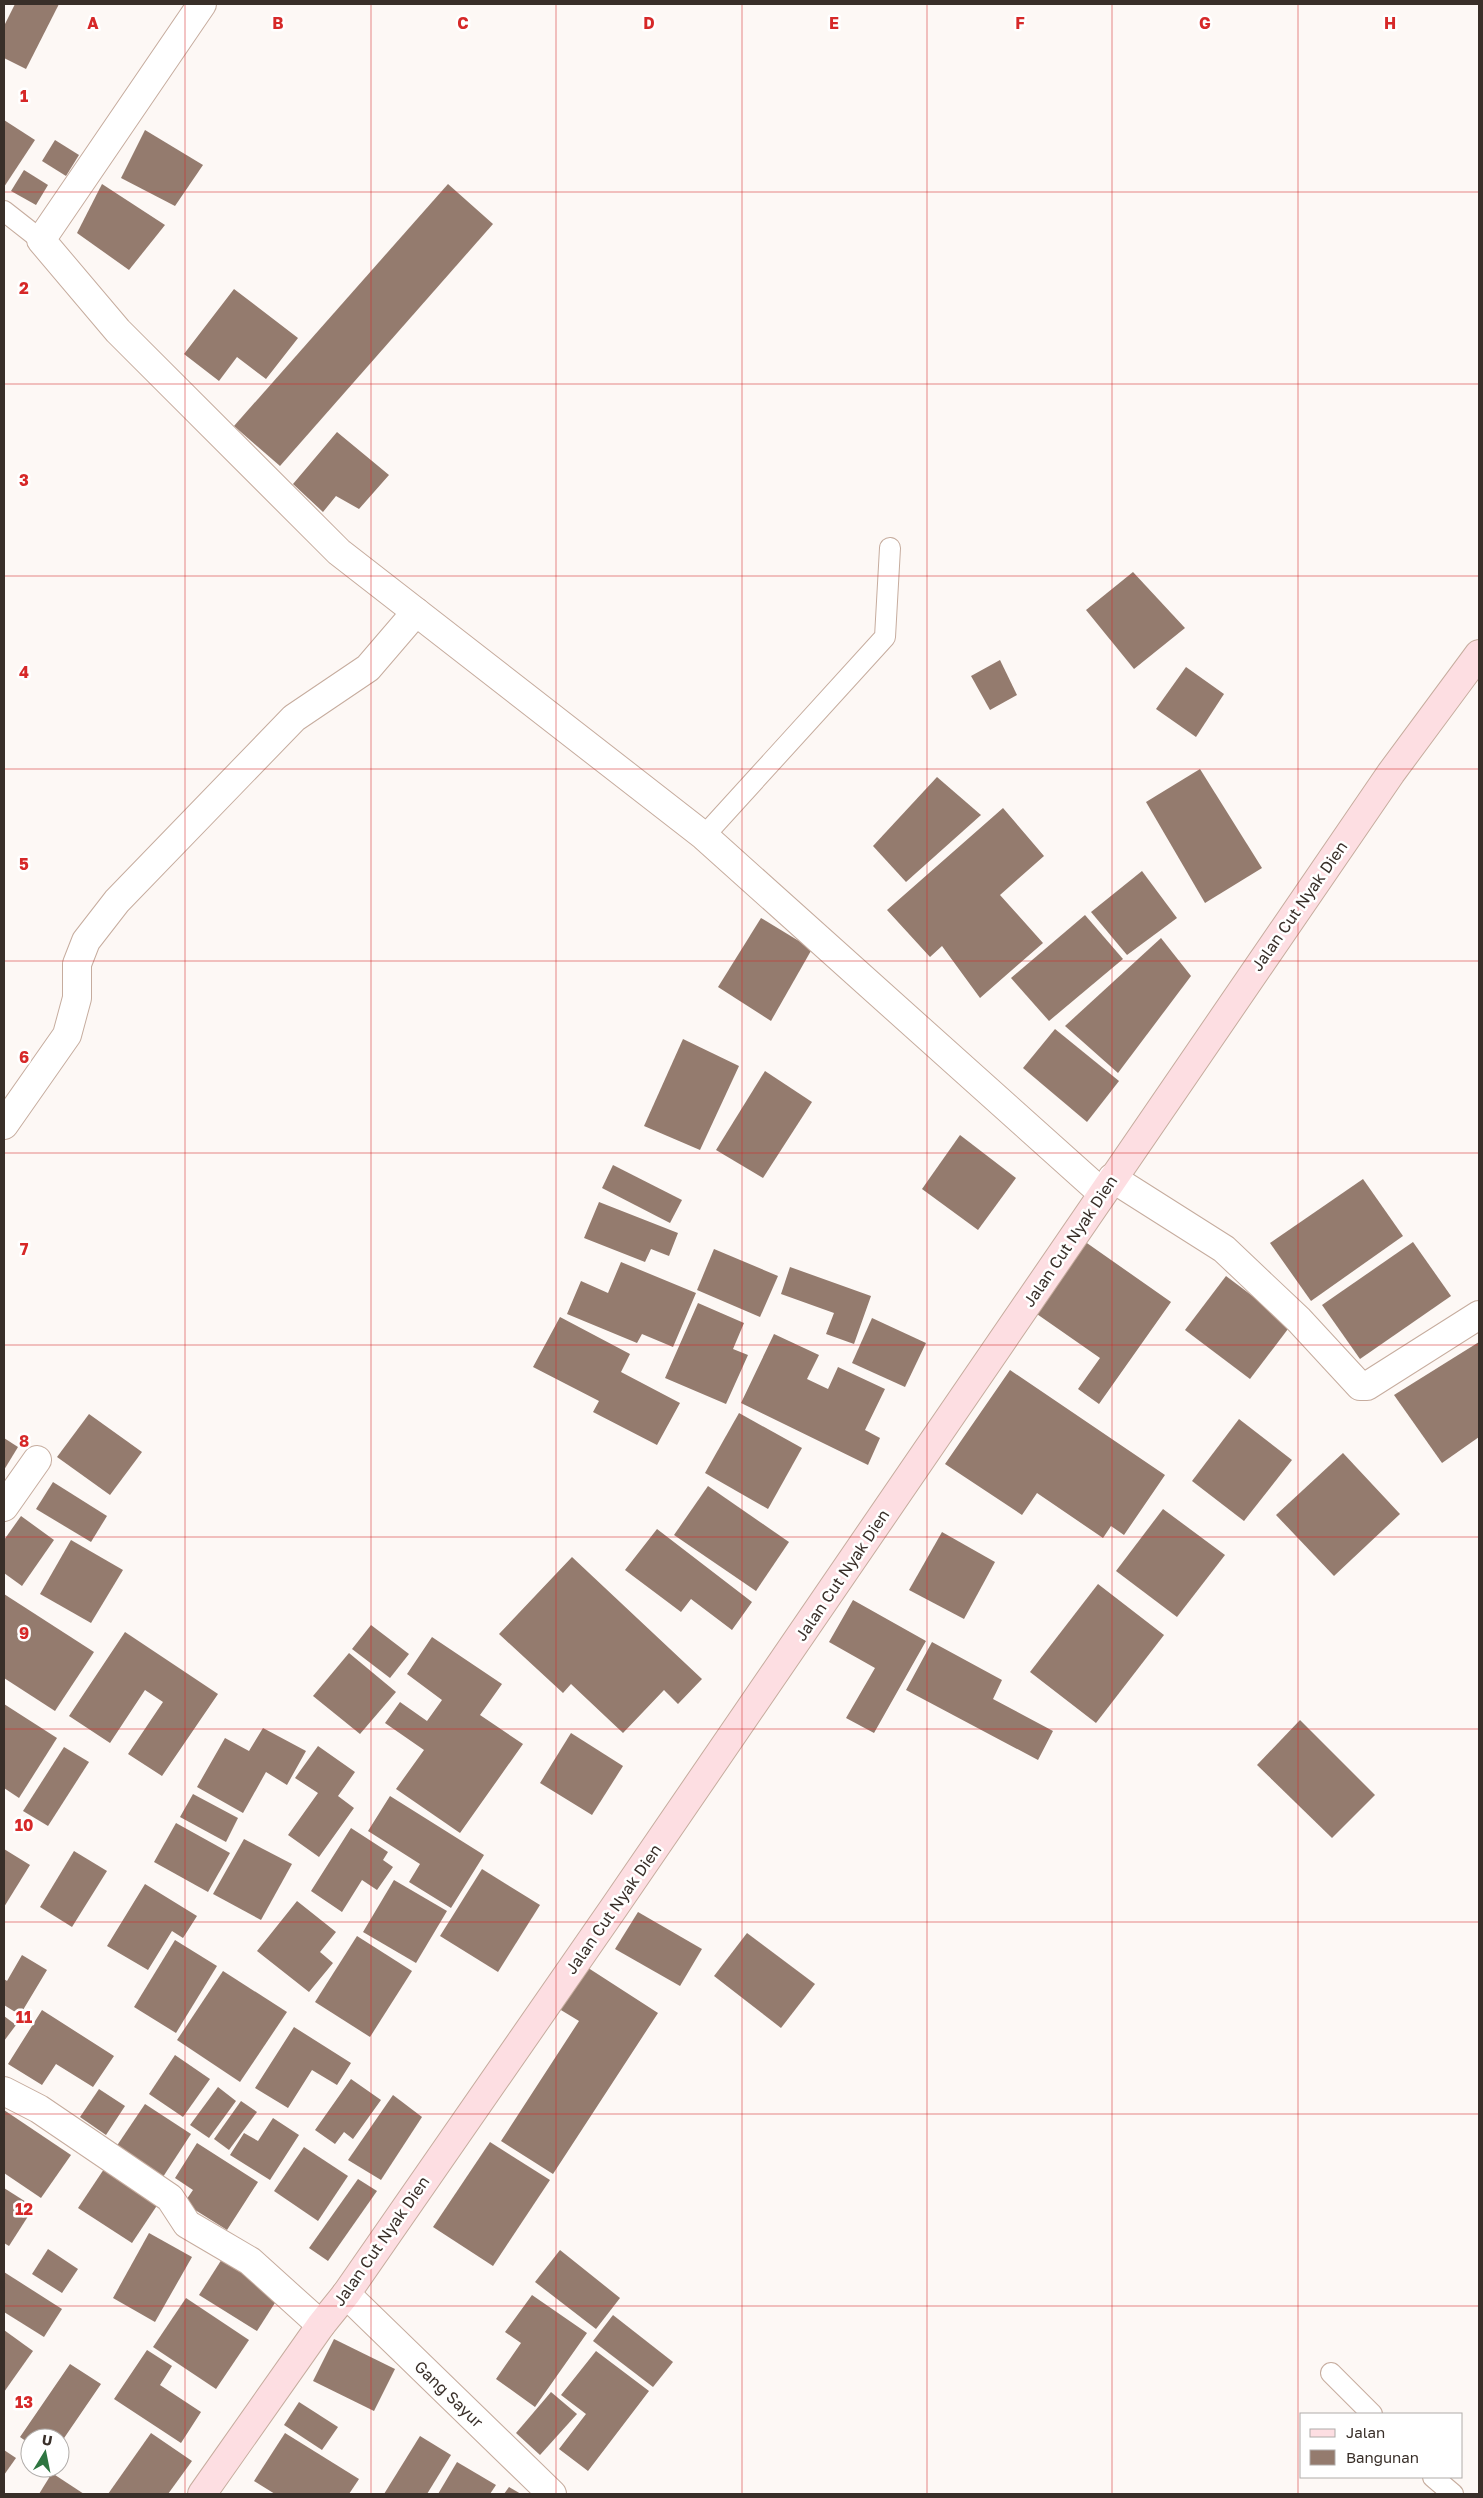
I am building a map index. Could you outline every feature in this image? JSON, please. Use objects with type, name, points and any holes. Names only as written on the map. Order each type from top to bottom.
[{"type":"street","points":[[202,4],[41,240],[118,331],[339,552],[704,836],[1107,1185],[1224,1249],[1299,1320],[1360,1386],[1367,1386],[1479,1315]]},
{"type":"street","points":[[4,1125],[67,1035],[76,998],[77,964],[86,941],[116,901],[294,718],[368,668],[416,612]]},
{"type":"street","name":"Jalan Cut Nyak Dien","points":[[202,2494],[321,2325],[346,2294],[658,1844],[1107,1185],[1391,773],[1479,654]]},
{"type":"street","points":[[4,1508],[37,1460]]},
{"type":"street","points":[[4,2091],[39,2109],[170,2198],[187,2224],[250,2261],[321,2325]]},
{"type":"street","name":"Gang Sayur","points":[[346,2294],[552,2494]]},
{"type":"lane","points":[[4,210],[41,240]]},
{"type":"lane","points":[[704,836],[885,637],[890,548]]},
{"type":"lane","points":[[1331,2373],[1371,2413]]},
{"type":"lane","points":[[1434,2478],[1453,2494]]},
{"type":"building","points":[[15,4],[59,4],[26,69],[4,58],[4,26]]},
{"type":"building","points":[[4,120],[35,140],[4,187]]},
{"type":"building","points":[[145,130],[203,165],[175,206],[121,178]]},
{"type":"building","points":[[55,140],[79,155],[66,176],[42,161]]},
{"type":"building","points":[[24,170],[48,185],[36,205],[11,191]]},
{"type":"building","points":[[102,184],[165,225],[129,270],[77,233]]},
{"type":"building","points":[[448,184],[493,224],[280,466],[234,426]]},
{"type":"building","points":[[234,289],[298,338],[266,379],[237,357],[219,381],[184,354]]},
{"type":"building","points":[[337,432],[389,475],[359,509],[336,496],[323,512],[293,484]]},
{"type":"building","points":[[1133,572],[1185,628],[1134,669],[1086,610]]},
{"type":"building","points":[[1000,660],[1017,695],[990,710],[971,676]]},
{"type":"building","points":[[1186,667],[1224,694],[1196,737],[1156,709]]},
{"type":"building","points":[[1200,769],[1262,868],[1205,903],[1146,802]]},
{"type":"building","points":[[937,777],[981,815],[906,882],[873,846]]},
{"type":"building","points":[[1003,808],[1044,856],[1000,895],[1043,943],[980,998],[942,946],[930,957],[887,910]]},
{"type":"building","points":[[1142,871],[1177,918],[1127,955],[1091,912]]},
{"type":"building","points":[[1085,915],[1123,959],[1049,1021],[1011,978]]},
{"type":"building","points":[[761,918],[812,949],[771,1021],[718,987]]},
{"type":"building","points":[[1161,938],[1191,976],[1118,1073],[1065,1026]]},
{"type":"building","points":[[1055,1029],[1119,1081],[1087,1122],[1023,1068]]},
{"type":"building","points":[[683,1039],[739,1066],[700,1150],[644,1126]]},
{"type":"building","points":[[765,1071],[812,1102],[763,1178],[716,1150]]},
{"type":"building","points":[[960,1135],[1016,1178],[978,1230],[922,1189]]},
{"type":"building","points":[[613,1165],[682,1200],[670,1223],[602,1188]]},
{"type":"building","points":[[1363,1179],[1403,1236],[1311,1301],[1270,1243]]},
{"type":"building","points":[[599,1202],[678,1233],[669,1256],[651,1249],[645,1262],[584,1238]]},
{"type":"building","points":[[1084,1241],[1171,1302],[1099,1404],[1078,1389],[1100,1358],[1034,1312]]},
{"type":"building","points":[[1413,1242],[1451,1296],[1360,1359],[1322,1305]]},
{"type":"building","points":[[714,1249],[778,1276],[760,1317],[697,1290]]},
{"type":"building","points":[[621,1262],[696,1293],[673,1347],[642,1334],[637,1343],[567,1314],[581,1281],[608,1293]]},
{"type":"building","points":[[790,1267],[871,1296],[854,1344],[826,1334],[834,1313],[781,1294]]},
{"type":"building","points":[[1226,1276],[1291,1325],[1250,1379],[1185,1330]]},
{"type":"building","points":[[698,1303],[744,1323],[733,1349],[748,1355],[726,1404],[665,1378]]},
{"type":"building","points":[[560,1317],[630,1354],[621,1372],[680,1403],[657,1445],[593,1412],[599,1401],[533,1367]]},
{"type":"building","points":[[872,1318],[926,1343],[905,1387],[852,1363]]},
{"type":"building","points":[[774,1334],[819,1355],[807,1379],[828,1389],[838,1367],[885,1389],[865,1430],[880,1438],[868,1465],[741,1403]]},
{"type":"building","points":[[1479,1342],[1479,1437],[1442,1463],[1394,1395]]},
{"type":"building","points":[[1010,1370],[1165,1475],[1124,1535],[1111,1526],[1103,1538],[1037,1493],[1022,1515],[945,1464]]},
{"type":"building","points":[[739,1413],[802,1448],[768,1509],[705,1473]]},
{"type":"building","points":[[89,1414],[142,1452],[110,1495],[57,1457]]},
{"type":"building","points":[[1239,1419],[1292,1460],[1244,1521],[1192,1481]]},
{"type":"building","points":[[4,1438],[18,1447],[4,1470]]},
{"type":"building","points":[[1343,1453],[1400,1514],[1334,1576],[1276,1515]]},
{"type":"building","points":[[53,1482],[107,1516],[91,1542],[36,1509]]},
{"type":"building","points":[[708,1486],[789,1542],[756,1591],[674,1535]]},
{"type":"building","points":[[1163,1509],[1225,1555],[1177,1617],[1116,1571]]},
{"type":"building","points":[[21,1516],[54,1540],[22,1586],[4,1573],[4,1540]]},
{"type":"building","points":[[657,1529],[752,1602],[732,1630],[691,1599],[681,1612],[625,1570]]},
{"type":"building","points":[[942,1532],[995,1562],[964,1619],[909,1590]]},
{"type":"building","points":[[71,1540],[123,1570],[91,1623],[40,1594]]},
{"type":"building","points":[[572,1557],[702,1679],[678,1704],[664,1690],[623,1733],[571,1684],[563,1693],[499,1634]]},
{"type":"building","points":[[1098,1584],[1164,1635],[1096,1723],[1030,1672]]},
{"type":"building","points":[[4,1594],[94,1652],[55,1711],[4,1678]]},
{"type":"building","points":[[853,1600],[926,1641],[874,1733],[846,1718],[875,1668],[829,1642]]},
{"type":"building","points":[[371,1625],[409,1654],[390,1678],[352,1649]]},
{"type":"building","points":[[125,1632],[218,1694],[162,1776],[128,1754],[163,1702],[145,1690],[110,1743],[69,1716]]},
{"type":"building","points":[[432,1637],[502,1684],[480,1715],[523,1744],[460,1833],[396,1789],[424,1750],[385,1723],[400,1702],[427,1721],[442,1700],[407,1674]]},
{"type":"building","points":[[932,1642],[1002,1680],[993,1699],[1053,1731],[1038,1760],[906,1690]]},
{"type":"building","points":[[349,1653],[396,1692],[360,1734],[313,1696]]},
{"type":"building","points":[[4,1704],[57,1738],[19,1798],[4,1788]]},
{"type":"building","points":[[1300,1720],[1375,1795],[1332,1838],[1257,1765]]},
{"type":"building","points":[[263,1728],[306,1751],[287,1785],[266,1772],[243,1813],[197,1787],[225,1738],[249,1751]]},
{"type":"building","points":[[571,1733],[623,1766],[592,1815],[540,1783]]},
{"type":"building","points":[[318,1746],[355,1772],[338,1796],[354,1808],[319,1857],[288,1835],[318,1793],[295,1778]]},
{"type":"building","points":[[64,1747],[89,1762],[48,1826],[23,1811]]},
{"type":"building","points":[[193,1794],[238,1818],[226,1842],[180,1817]]},
{"type":"building","points":[[390,1796],[484,1855],[451,1908],[409,1882],[420,1864],[368,1831]]},
{"type":"building","points":[[176,1823],[230,1853],[208,1892],[154,1862]]},
{"type":"building","points":[[351,1828],[388,1852],[383,1860],[393,1867],[377,1890],[362,1880],[342,1912],[311,1891]]},
{"type":"building","points":[[244,1839],[292,1864],[261,1920],[213,1894]]},
{"type":"building","points":[[4,1849],[30,1865],[4,1907]]},
{"type":"building","points":[[74,1851],[107,1871],[72,1927],[40,1907]]},
{"type":"building","points":[[482,1869],[540,1905],[498,1972],[440,1936]]},
{"type":"building","points":[[394,1880],[447,1911],[416,1963],[363,1932]]},
{"type":"building","points":[[145,1884],[197,1916],[183,1938],[172,1931],[148,1970],[107,1946]]},
{"type":"building","points":[[297,1901],[336,1932],[320,1952],[333,1963],[309,1992],[257,1951]]},
{"type":"building","points":[[638,1912],[702,1949],[680,1986],[615,1949]]},
{"type":"building","points":[[747,1933],[815,1984],[781,2028],[714,1976]]},
{"type":"building","points":[[357,1936],[412,1971],[370,2037],[315,2002]]},
{"type":"building","points":[[175,1940],[217,1966],[176,2033],[134,2007]]},
{"type":"building","points":[[22,1955],[47,1970],[20,2015],[4,2005],[4,1979],[7,1981]]},
{"type":"building","points":[[579,1962],[658,2013],[553,2174],[501,2141],[579,2021],[551,2004]]},
{"type":"building","points":[[223,1971],[287,2012],[240,2082],[177,2040]]},
{"type":"building","points":[[42,2010],[114,2056],[93,2087],[56,2064],[42,2085],[8,2064]]},
{"type":"building","points":[[4,2016],[16,2025],[4,2041]]},
{"type":"building","points":[[294,2027],[351,2063],[337,2085],[312,2070],[288,2108],[255,2088]]},
{"type":"building","points":[[175,2055],[210,2079],[183,2117],[149,2094]]},
{"type":"building","points":[[351,2079],[381,2100],[353,2139],[344,2132],[335,2144],[315,2130]]},
{"type":"building","points":[[218,2087],[236,2101],[209,2138],[190,2125]]},
{"type":"building","points":[[99,2089],[125,2106],[106,2135],[80,2117]]},
{"type":"building","points":[[393,2095],[422,2117],[381,2180],[348,2160]]},
{"type":"building","points":[[241,2101],[257,2112],[229,2150],[214,2139]]},
{"type":"building","points":[[145,2104],[191,2134],[161,2180],[114,2150]]},
{"type":"building","points":[[4,2110],[71,2155],[41,2198],[4,2173]]},
{"type":"building","points":[[273,2118],[299,2135],[270,2180],[230,2155],[244,2133],[258,2141]]},
{"type":"building","points":[[490,2142],[550,2180],[493,2266],[433,2227]]},
{"type":"building","points":[[197,2143],[258,2182],[227,2230],[184,2203],[193,2190],[175,2178]]},
{"type":"building","points":[[304,2147],[348,2176],[318,2221],[274,2191]]},
{"type":"building","points":[[104,2169],[158,2204],[132,2243],[78,2208]]},
{"type":"building","points":[[358,2179],[377,2191],[328,2261],[309,2248]]},
{"type":"building","points":[[4,2188],[34,2207],[9,2246],[4,2243]]},
{"type":"building","points":[[149,2233],[192,2257],[155,2322],[113,2298]]},
{"type":"building","points":[[48,2249],[78,2269],[62,2293],[32,2274]]},
{"type":"building","points":[[560,2250],[620,2298],[596,2329],[535,2282]]},
{"type":"building","points":[[222,2259],[280,2295],[257,2331],[199,2295]]},
{"type":"building","points":[[4,2272],[62,2309],[44,2337],[4,2312]]},
{"type":"building","points":[[532,2295],[587,2333],[535,2407],[496,2379],[521,2343],[505,2332]]},
{"type":"building","points":[[186,2298],[249,2340],[216,2389],[153,2347]]},
{"type":"building","points":[[613,2315],[673,2362],[653,2387],[593,2341]]},
{"type":"building","points":[[4,2330],[33,2351],[4,2392]]},
{"type":"building","points":[[334,2339],[395,2369],[374,2411],[313,2381]]},
{"type":"building","points":[[147,2350],[172,2366],[160,2385],[201,2412],[181,2443],[114,2399]]},
{"type":"building","points":[[596,2351],[649,2391],[588,2471],[559,2449],[586,2414],[561,2395]]},
{"type":"building","points":[[70,2364],[101,2384],[70,2429],[26,2428]]},
{"type":"building","points":[[551,2392],[577,2414],[540,2455],[516,2433]]},
{"type":"building","points":[[299,2402],[338,2427],[322,2450],[284,2425]]},
{"type":"building","points":[[151,2433],[192,2461],[168,2494],[108,2494]]},
{"type":"building","points":[[285,2433],[359,2479],[349,2494],[275,2494],[254,2481]]},
{"type":"building","points":[[420,2436],[451,2455],[427,2494],[384,2494]]},
{"type":"building","points":[[4,2450],[16,2458],[4,2475]]},
{"type":"building","points":[[457,2462],[496,2485],[490,2494],[438,2494]]},
{"type":"building","points":[[49,2478],[60,2478],[84,2494],[39,2494]]},
{"type":"building","points":[[509,2487],[521,2494],[504,2494]]}]
